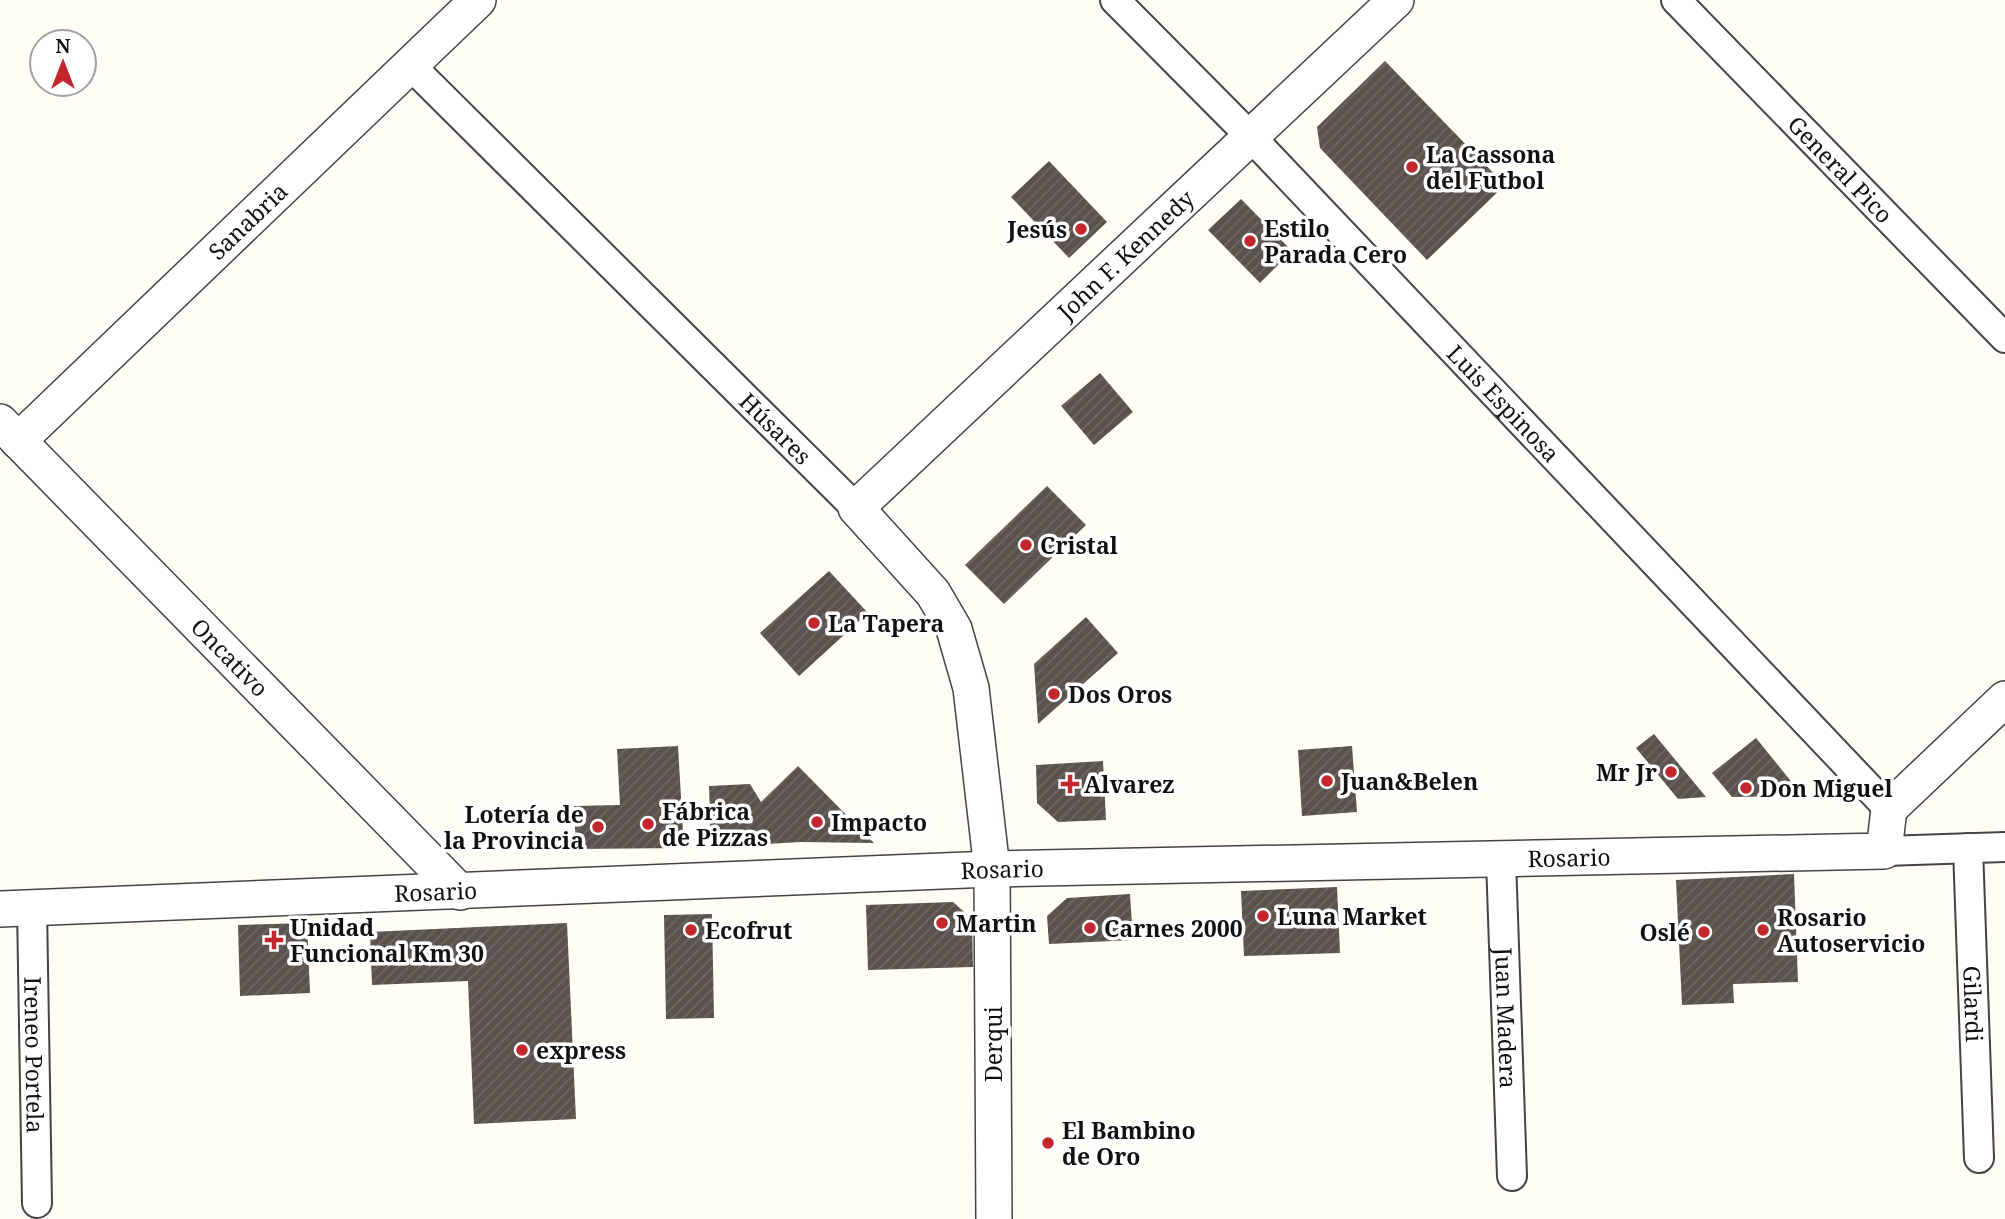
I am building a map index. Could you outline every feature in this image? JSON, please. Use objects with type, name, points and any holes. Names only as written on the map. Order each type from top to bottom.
[{"type":"street","name":"Sanabria","points":[[9,432],[411,66],[478,0]]},
{"type":"street","name":"Luis Espinosa","points":[[1115,0],[1250,136],[1889,809]]},
{"type":"street","name":"John F. Kennedy","points":[[856,508],[1395,0]]},
{"type":"street","name":"General Pico","points":[[1676,0],[2005,338]]},
{"type":"street","name":"Húsares","points":[[411,66],[856,508],[933,593],[954,629],[971,688],[992,869]]},
{"type":"street","name":"Oncativo","points":[[9,432],[460,891]]},
{"type":"street","points":[[1884,851],[1889,809],[2005,699]]},
{"type":"street","name":"Rosario","points":[[16,908],[992,869],[2005,847]]},
{"type":"street","name":"Gilardi","points":[[1968,848],[1979,1158]]},
{"type":"street","name":"Juan Madera","points":[[1501,860],[1512,1176]]},
{"type":"street","name":"Derqui","points":[[992,869],[994,1219]]},
{"type":"street","name":"Ireneo Portela","points":[[16,908],[37,1203]]},
{"type":"building","name":"La Cassona del Futbol","points":[[1385,61],[1505,185],[1427,260],[1320,148],[1317,127]]},
{"type":"building","points":[[1049,161],[1107,222],[1069,258],[1011,197]]},
{"type":"building","name":"Estilo Parada Cero","points":[[1241,199],[1292,251],[1260,283],[1208,230]]},
{"type":"building","points":[[1100,373],[1133,412],[1094,445],[1061,406]]},
{"type":"building","name":"Cristal","points":[[1047,486],[1086,525],[1004,604],[965,565]]},
{"type":"building","name":"La Tapera","points":[[829,571],[868,613],[799,676],[760,633]]},
{"type":"building","name":"Dos Oros","points":[[1086,617],[1118,653],[1038,724],[1034,664]]},
{"type":"building","name":"Mr Jr","points":[[1654,734],[1706,797],[1678,799],[1636,748]]},
{"type":"building","points":[[1756,738],[1803,796],[1732,797],[1712,773]]},
{"type":"building","points":[[678,746],[684,848],[576,849],[574,806],[620,805],[617,749]]},
{"type":"building","name":"Juan&Belen","points":[[1352,746],[1357,812],[1302,816],[1298,750]]},
{"type":"building","name":"Alvarez","points":[[1103,761],[1106,820],[1058,822],[1037,803],[1036,765]]},
{"type":"building","points":[[798,766],[874,843],[801,842],[711,847],[709,786],[750,784],[761,802]]},
{"type":"building","points":[[1794,874],[1798,982],[1733,984],[1734,1003],[1682,1005],[1676,880]]},
{"type":"building","points":[[1337,887],[1340,953],[1244,956],[1241,891]]},
{"type":"building","name":"Carnes 2000","points":[[1130,894],[1133,940],[1049,944],[1047,916],[1067,898]]},
{"type":"building","points":[[953,902],[972,919],[973,967],[868,970],[866,905]]},
{"type":"building","points":[[712,914],[714,1018],[666,1019],[664,915]]},
{"type":"building","points":[[307,923],[310,993],[240,996],[238,925]]},
{"type":"building","name":"express","points":[[567,923],[576,1119],[474,1124],[468,981],[372,985],[370,932]]},
{"type":"place","name":"La Cassona del Futbol","points":[[1412,167]]},
{"type":"place","name":"Jesús","points":[[1081,229]]},
{"type":"place","name":"Estilo Parada Cero","points":[[1250,241]]},
{"type":"place","name":"Cristal","points":[[1026,545]]},
{"type":"place","name":"La Tapera","points":[[814,623]]},
{"type":"place","name":"Dos Oros","points":[[1054,694]]},
{"type":"place","name":"Mr Jr","points":[[1671,772]]},
{"type":"place","name":"Juan&Belen","points":[[1327,781]]},
{"type":"place","name":"Alvarez","points":[[1070,784]]},
{"type":"place","name":"Don Miguel","points":[[1746,788]]},
{"type":"place","name":"Impacto","points":[[817,822]]},
{"type":"place","name":"Fábrica de Pizzas","points":[[648,824]]},
{"type":"place","name":"Lotería de la Provincia","points":[[598,827]]},
{"type":"place","name":"Luna Market","points":[[1263,916]]},
{"type":"place","name":"Martin","points":[[942,923]]},
{"type":"place","name":"Carnes 2000","points":[[1090,928]]},
{"type":"place","name":"Ecofrut","points":[[691,930]]},
{"type":"place","name":"Rosario Autoservicio","points":[[1763,930]]},
{"type":"place","name":"Oslé","points":[[1704,932]]},
{"type":"place","name":"Unidad Funcional Km 30","points":[[274,940]]},
{"type":"place","name":"express","points":[[522,1050]]},
{"type":"place","name":"El Bambino de Oro","points":[[1048,1143]]}]
